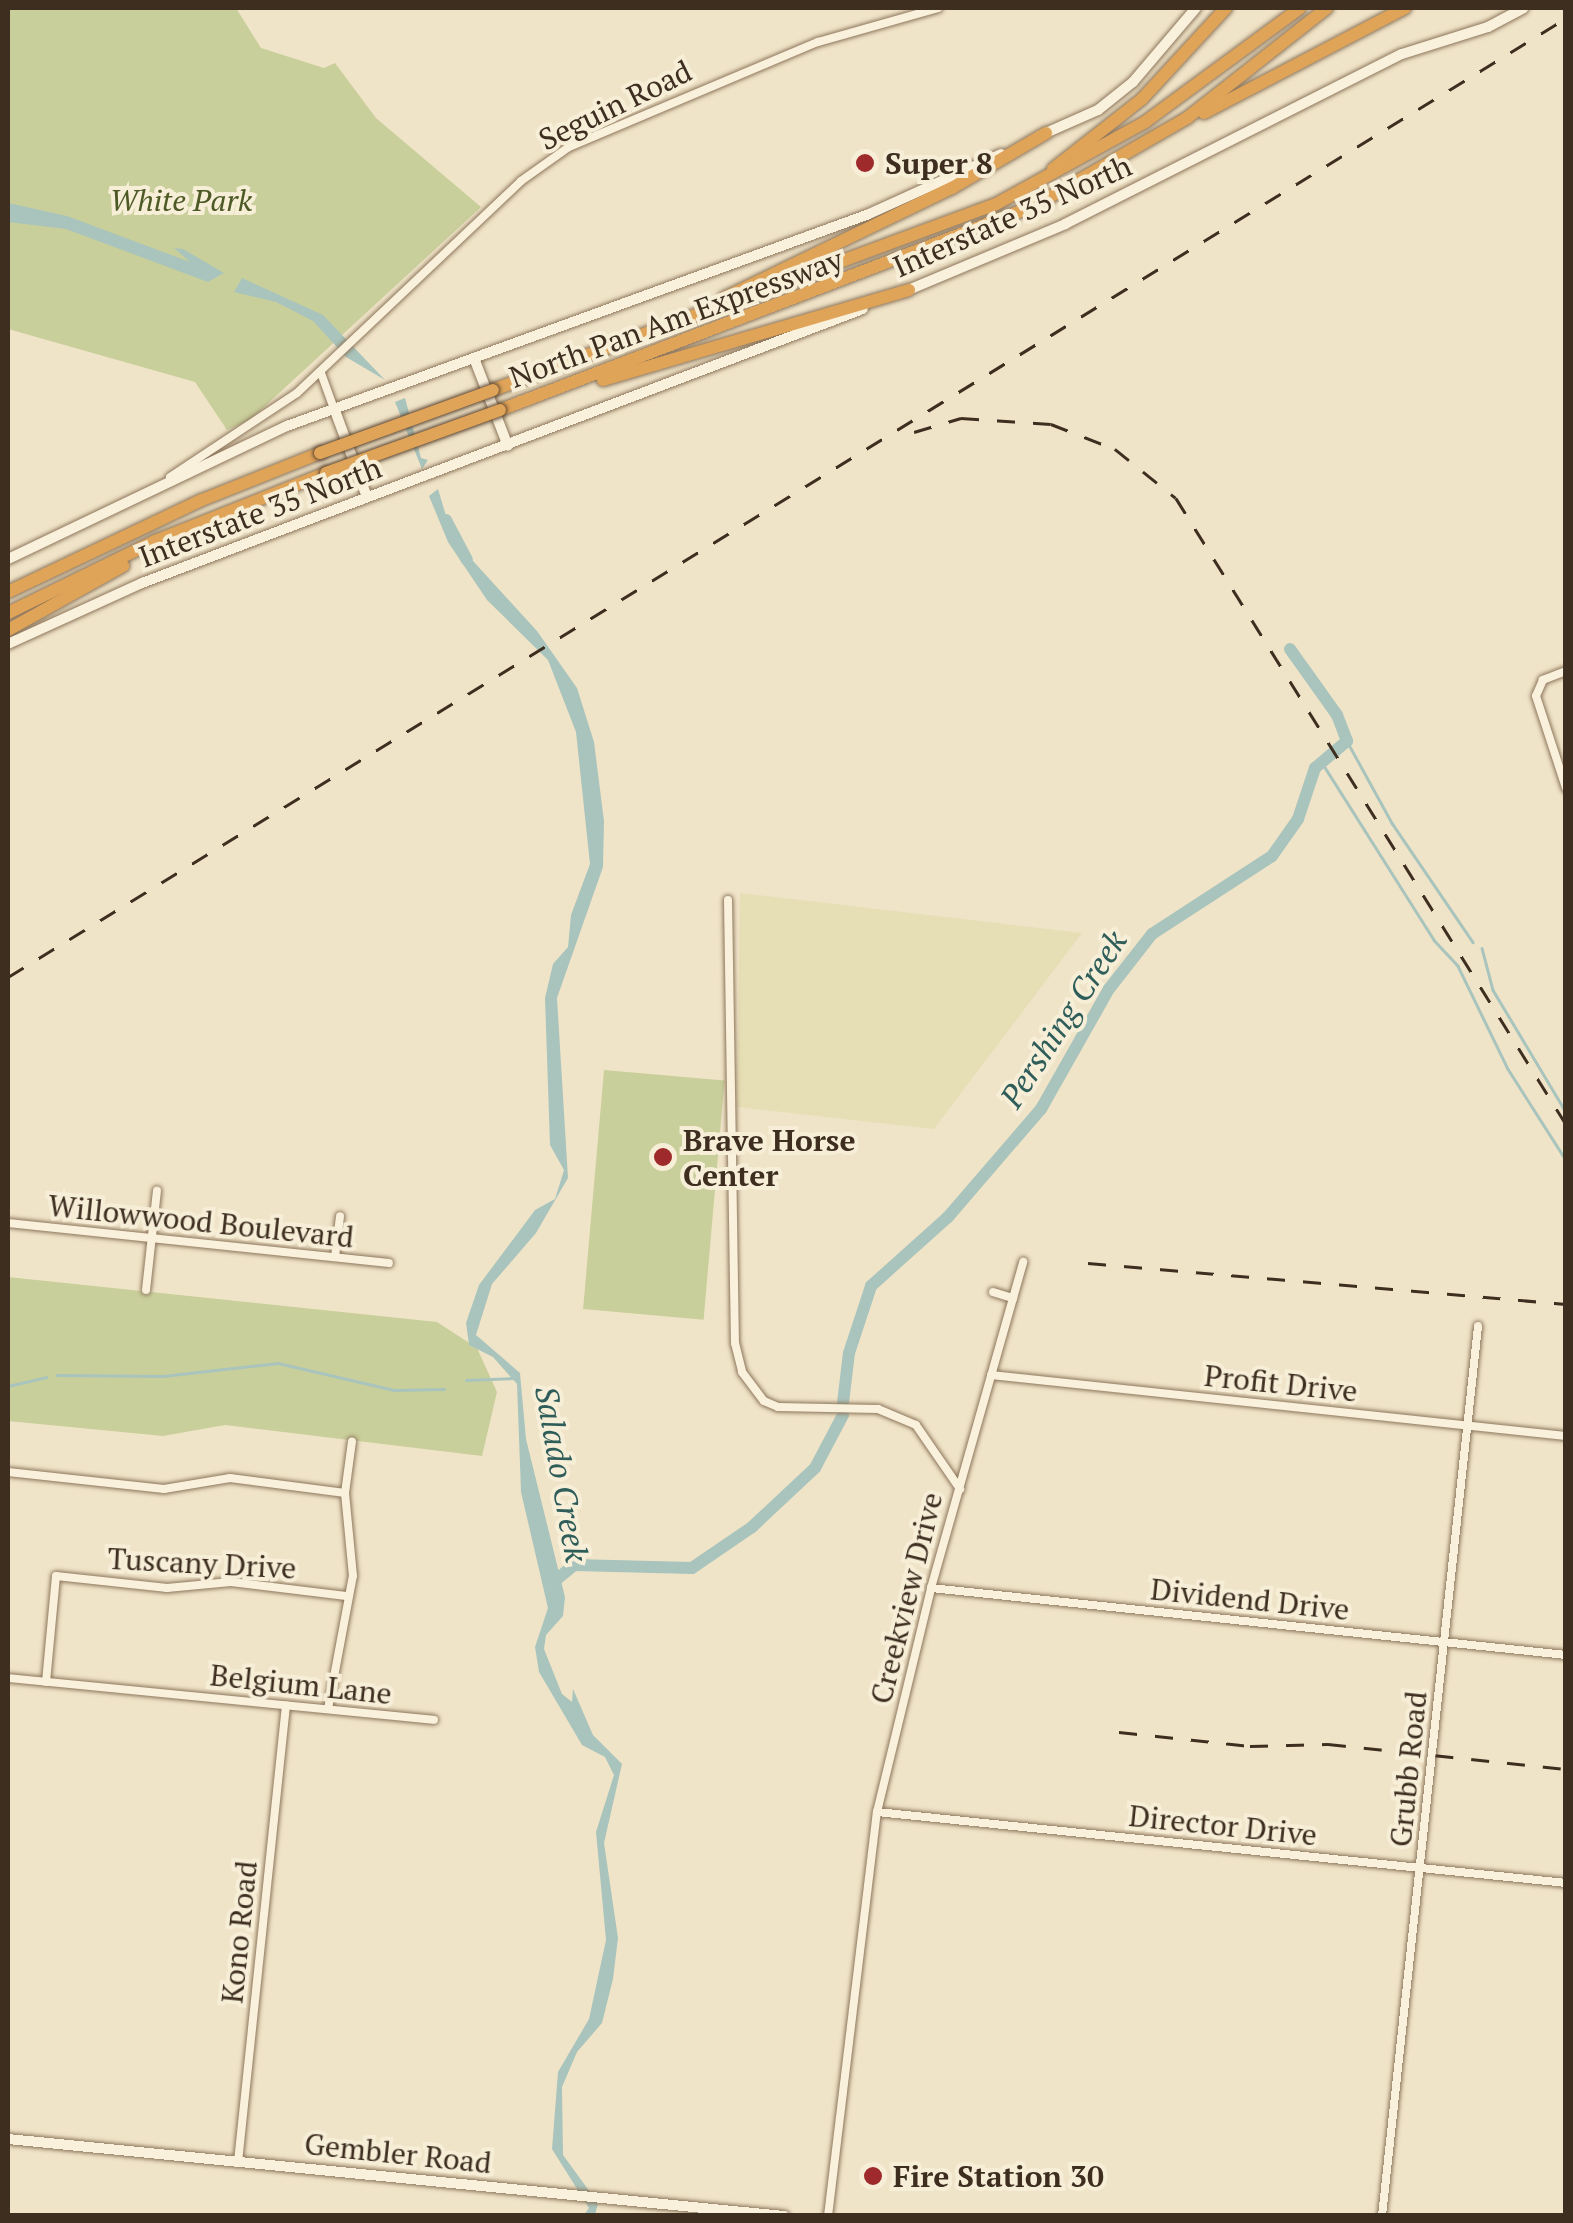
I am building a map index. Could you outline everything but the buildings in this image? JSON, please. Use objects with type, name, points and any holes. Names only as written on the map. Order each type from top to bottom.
[{"type":"highway","points":[[1044,180],[1142,99],[1226,8]]},
{"type":"highway","name":"North Pan Am Expressway","points":[[8,588],[320,453],[930,230],[1044,180],[1190,93],[1300,8]]},
{"type":"highway","name":"North Pan Am Expressway","points":[[8,613],[208,518],[1003,220],[1187,118],[1327,8]]},
{"type":"highway","points":[[1187,118],[1405,8]]},
{"type":"highway","points":[[688,319],[952,188],[1046,133]]},
{"type":"highway","points":[[538,396],[722,350],[909,290]]},
{"type":"highway","points":[[8,630],[208,518]]},
{"type":"main road","name":"Interstate 35 North","points":[[8,559],[334,408],[869,214],[1098,110],[1133,82],[1196,8]]},
{"type":"main road","name":"Interstate 35 North","points":[[8,644],[142,583],[909,290],[1075,220],[1402,54],[1488,27],[1523,8]]},
{"type":"main road","points":[[474,358],[508,446]]},
{"type":"main road","points":[[334,408],[367,497]]},
{"type":"main road","name":"Gembler Road","points":[[8,2139],[672,2208],[784,2216]]},
{"type":"street","name":"Seguin Road","points":[[146,492],[321,373],[513,188],[569,147],[818,42],[938,8]]},
{"type":"street","points":[[321,373],[334,408]]},
{"type":"street","points":[[1566,671],[1543,680],[1536,705],[1566,788]]},
{"type":"street","name":"Creekview Drive","points":[[728,900],[735,1342],[742,1372],[764,1402],[778,1407],[878,1410],[916,1425],[960,1488],[931,1588],[877,1812],[828,2216]]},
{"type":"street","points":[[146,1290],[156,1191]]},
{"type":"street","points":[[335,1257],[340,1216]]},
{"type":"street","name":"Willowwood Boulevard","points":[[8,1224],[389,1264]]},
{"type":"street","points":[[960,1488],[1023,1262]]},
{"type":"street","points":[[994,1292],[1013,1298]]},
{"type":"street","name":"Grubb Road","points":[[1382,2216],[1478,1326]]},
{"type":"street","name":"Profit Drive","points":[[991,1375],[1566,1436]]},
{"type":"street","points":[[328,1709],[353,1565],[345,1494],[352,1442]]},
{"type":"street","points":[[8,1472],[164,1489],[230,1478],[345,1494]]},
{"type":"street","name":"Tuscany Drive","points":[[46,1682],[56,1576],[167,1588],[231,1582],[346,1596]]},
{"type":"street","name":"Dividend Drive","points":[[931,1588],[1566,1654]]},
{"type":"street","name":"Belgium Lane","points":[[8,1678],[434,1720]]},
{"type":"street","name":"Belgium Lane","points":[[161,1679],[164,1694]]},
{"type":"street","name":"Kono Road","points":[[238,2162],[286,1706]]},
{"type":"street","name":"Director Drive","points":[[877,1812],[1566,1884]]},
{"type":"shaded area","points":[[740,893],[1082,933],[934,1129],[737,1107]]},
{"type":"green space","name":"White Park","points":[[8,8],[236,8],[261,48],[324,68],[335,63],[376,118],[481,207],[250,420],[227,430],[195,382],[8,329]]},
{"type":"green space","name":"Brave Horse Center","points":[[604,1070],[725,1081],[704,1320],[583,1309]]},
{"type":"green space","points":[[8,1277],[437,1322],[477,1348],[497,1392],[482,1456],[225,1425],[163,1436],[8,1421]]},
{"type":"water","points":[[8,203],[67,216],[190,262],[174,248],[183,249],[224,273],[208,282],[66,229],[8,222]]},
{"type":"water","points":[[242,278],[323,315],[385,380],[346,357],[313,321],[276,302],[234,292]]},
{"type":"water","points":[[405,398],[421,458],[428,460],[422,469],[395,402]]},
{"type":"water","points":[[438,489],[453,539],[537,631],[577,688],[594,742],[604,821],[603,867],[557,998],[568,1178],[536,1233],[492,1284],[476,1335],[520,1373],[526,1439],[565,1597],[563,1616],[546,1635],[544,1649],[562,1694],[572,1702],[573,1689],[593,1735],[622,1764],[604,1843],[618,1938],[613,1979],[602,2023],[577,2052],[562,2087],[563,2155],[598,2203],[595,2215],[584,2215],[589,2208],[552,2149],[558,2072],[589,2019],[606,1940],[596,1832],[614,1775],[605,1757],[582,1745],[539,1672],[535,1647],[548,1608],[521,1492],[517,1384],[493,1357],[469,1345],[466,1323],[479,1285],[535,1210],[555,1199],[564,1170],[550,1145],[545,998],[553,964],[568,947],[571,915],[590,864],[576,732],[548,660],[487,600],[448,542],[429,496]]},
{"type":"waterway","name":"Salado Creek","points":[[446,520],[467,560]]},
{"type":"waterway","name":"Pershing Creek","points":[[843,1403],[849,1353],[871,1286],[948,1217],[1041,1109],[1109,989],[1152,934],[1272,856],[1298,819],[1315,768],[1347,741],[1337,715],[1290,649]]},
{"type":"waterway","points":[[1347,741],[1392,823],[1473,942]]},
{"type":"waterway","points":[[1321,761],[1434,940],[1458,966],[1508,1069],[1566,1160]]},
{"type":"waterway","points":[[1482,948],[1493,990],[1566,1112]]},
{"type":"waterway","points":[[57,1375],[163,1376],[278,1363],[394,1390],[444,1389]]},
{"type":"waterway","points":[[8,1386],[46,1377]]},
{"type":"waterway","points":[[466,1380],[515,1378]]},
{"type":"waterway","name":"Pershing Creek","points":[[552,1583],[574,1565],[692,1568],[752,1527],[815,1468],[843,1415]]},
{"type":"railway","points":[[8,977],[1566,18]]},
{"type":"railway","points":[[914,432],[961,418],[1051,424],[1115,449],[1176,498],[1566,1124]]},
{"type":"railway","points":[[1088,1263],[1566,1304]]},
{"type":"railway","points":[[1119,1732],[1250,1746],[1328,1744],[1566,1769]]},
{"type":"place","name":"Super 8","points":[[865,163]]},
{"type":"place","name":"Brave Horse Center","points":[[663,1157]]},
{"type":"place","name":"Fire Station 30","points":[[873,2176]]}]
